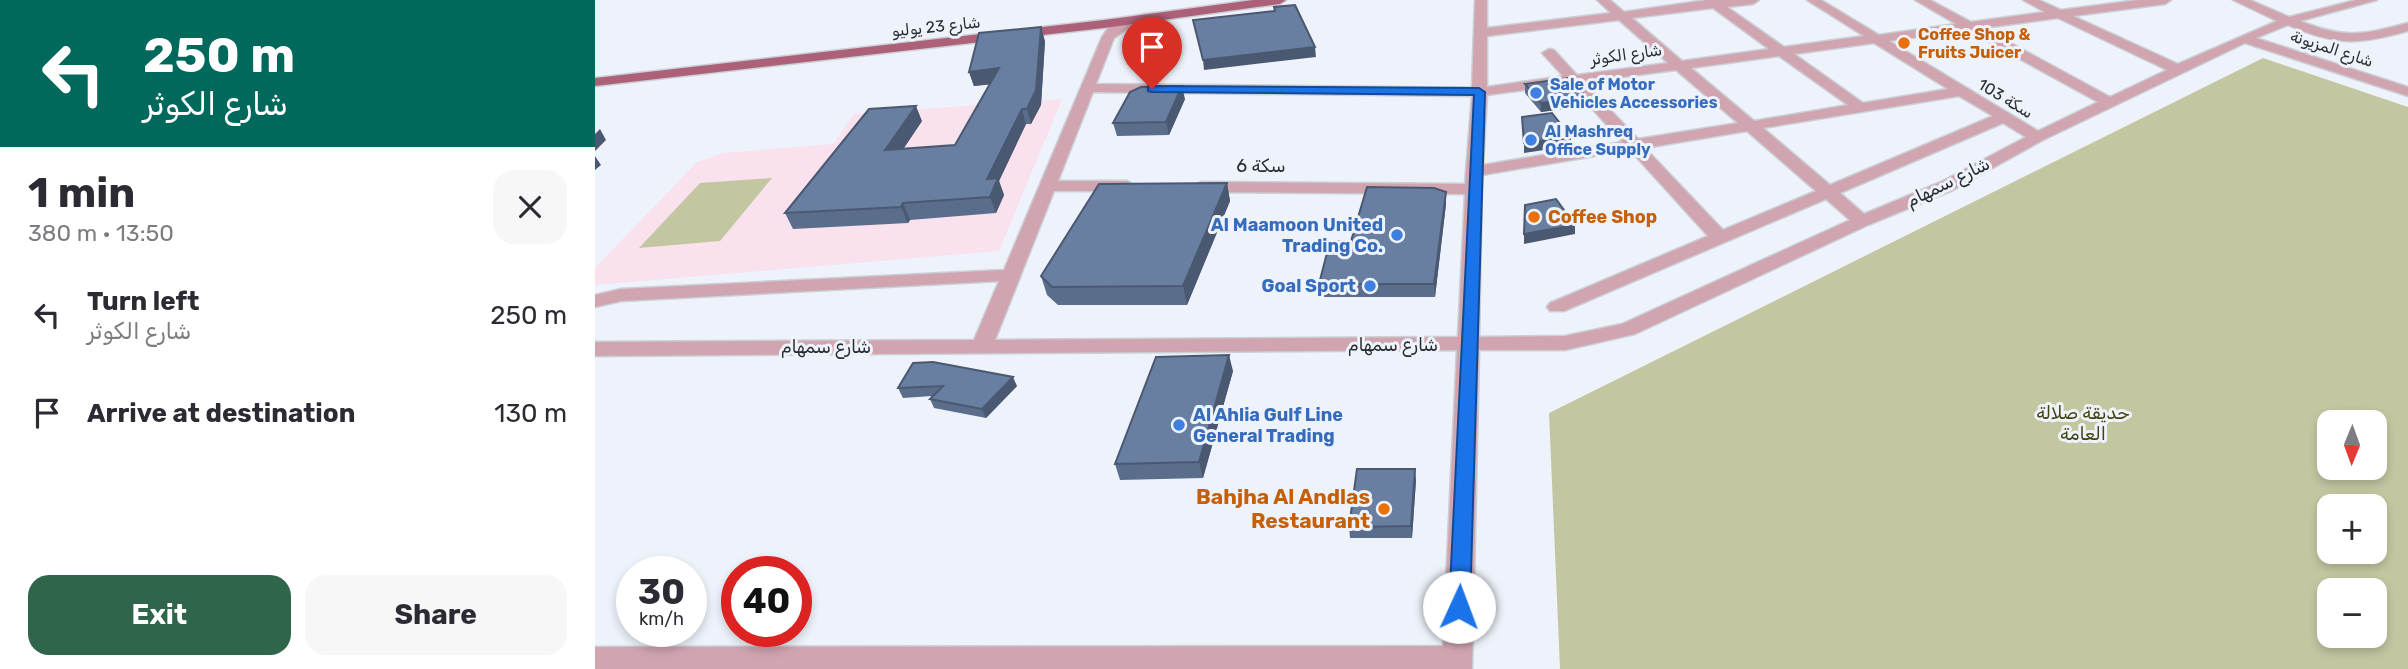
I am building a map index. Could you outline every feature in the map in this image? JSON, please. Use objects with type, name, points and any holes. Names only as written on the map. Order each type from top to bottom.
[{"type":"main road","name":"شارع 23 يوليو","points":[[595,76],[1058,24],[1243,0]]},
{"type":"main road","name":"شارع 23 يوليو","points":[[595,82],[1132,21],[1280,0]]},
{"type":"street","points":[[595,660],[1457,664],[1481,0]]},
{"type":"street","points":[[1603,0],[1862,221]]},
{"type":"street","points":[[1479,33],[1712,2],[1753,0]]},
{"type":"street","name":"سكة 103","points":[[1812,0],[2037,137]]},
{"type":"street","points":[[1921,0],[2111,103]]},
{"type":"street","points":[[2029,0],[2179,70]]},
{"type":"street","name":"شارع الكوثر","points":[[1089,88],[1479,92],[2165,0]]},
{"type":"street","points":[[2239,0],[2318,33],[2352,39],[2408,27]]},
{"type":"street","name":"شارع سمهام","points":[[595,349],[1565,343],[1628,328],[1862,221],[1947,186],[2037,137],[2244,38],[2290,20],[2371,0]]},
{"type":"street","points":[[1712,2],[1861,108]]},
{"type":"street","points":[[982,347],[1108,37],[1113,31],[1132,21]]},
{"type":"street","points":[[1072,28],[1108,37]]},
{"type":"street","name":"شارع المزيونة","points":[[2244,38],[2408,92]]},
{"type":"street","points":[[1549,52],[1719,237]]},
{"type":"street","name":"سكة 6","points":[[1185,187],[1474,180],[1636,146],[1962,91]]},
{"type":"street","points":[[1557,307],[2004,117]]},
{"type":"street","points":[[1048,186],[1144,187]]},
{"type":"street","points":[[595,301],[621,295],[1011,275]]},
{"type":"shaded area","points":[[1062,99],[999,251],[595,285],[595,268],[697,162],[723,153],[833,144],[854,114]]},
{"type":"green space","name":"حديقة صلالة العامة","points":[[2263,58],[2408,107],[2408,669],[1560,669],[1549,413]]},
{"type":"green space","points":[[772,178],[720,241],[639,248],[700,183]]},
{"type":"building","points":[[1295,5],[1315,47],[1203,60],[1193,20],[1275,11],[1274,7]]},
{"type":"building","points":[[1041,27],[1036,90],[1027,109],[1022,109],[987,179],[998,178],[990,197],[903,203],[901,207],[785,213],[869,109],[916,106],[885,150],[955,145],[999,68],[969,72],[979,33]]},
{"type":"building","points":[[1569,78],[1587,97],[1541,103],[1525,84]]},
{"type":"building","points":[[1182,86],[1166,122],[1113,123],[1130,92],[1141,87]]},
{"type":"building","points":[[1552,113],[1571,137],[1524,143],[1522,117]]},
{"type":"building","points":[[1227,183],[1183,286],[1052,287],[1041,276],[1099,184]]},
{"type":"building","points":[[1367,187],[1434,188],[1446,192],[1434,284],[1319,284],[1330,241],[1351,241]]},
{"type":"building","points":[[1556,199],[1575,225],[1524,234],[1525,205]]},
{"type":"building","name":"Al Ahlia Gulf Line General Trading","points":[[1229,355],[1199,462],[1115,464],[1156,357]]},
{"type":"building","points":[[933,362],[1013,377],[982,409],[930,399],[943,386],[898,388],[913,363]]},
{"type":"building","name":"Bahjha Al Andlas Restaurant","points":[[1357,469],[1415,469],[1411,526],[1349,527]]},
{"type":"place","name":"Coffee Shop & Fruits Juicer","points":[[1904,43]]},
{"type":"place","name":"Sale of Motor Vehicles Accessories","points":[[1536,93]]},
{"type":"place","name":"Al Mashreq Office Supply","points":[[1531,140]]},
{"type":"place","name":"Coffee Shop","points":[[1534,217]]},
{"type":"place","name":"Al Maamoon United Trading Co.","points":[[1397,235]]},
{"type":"place","name":"Goal Sport","points":[[1370,286]]},
{"type":"place","name":"Al Ahlia Gulf Line General Trading","points":[[1179,425]]},
{"type":"place","name":"Bahjha Al Andlas Restaurant","points":[[1384,509]]},
{"type":"route","points":[[1152,89],[1479,92],[1459,607]]}]
